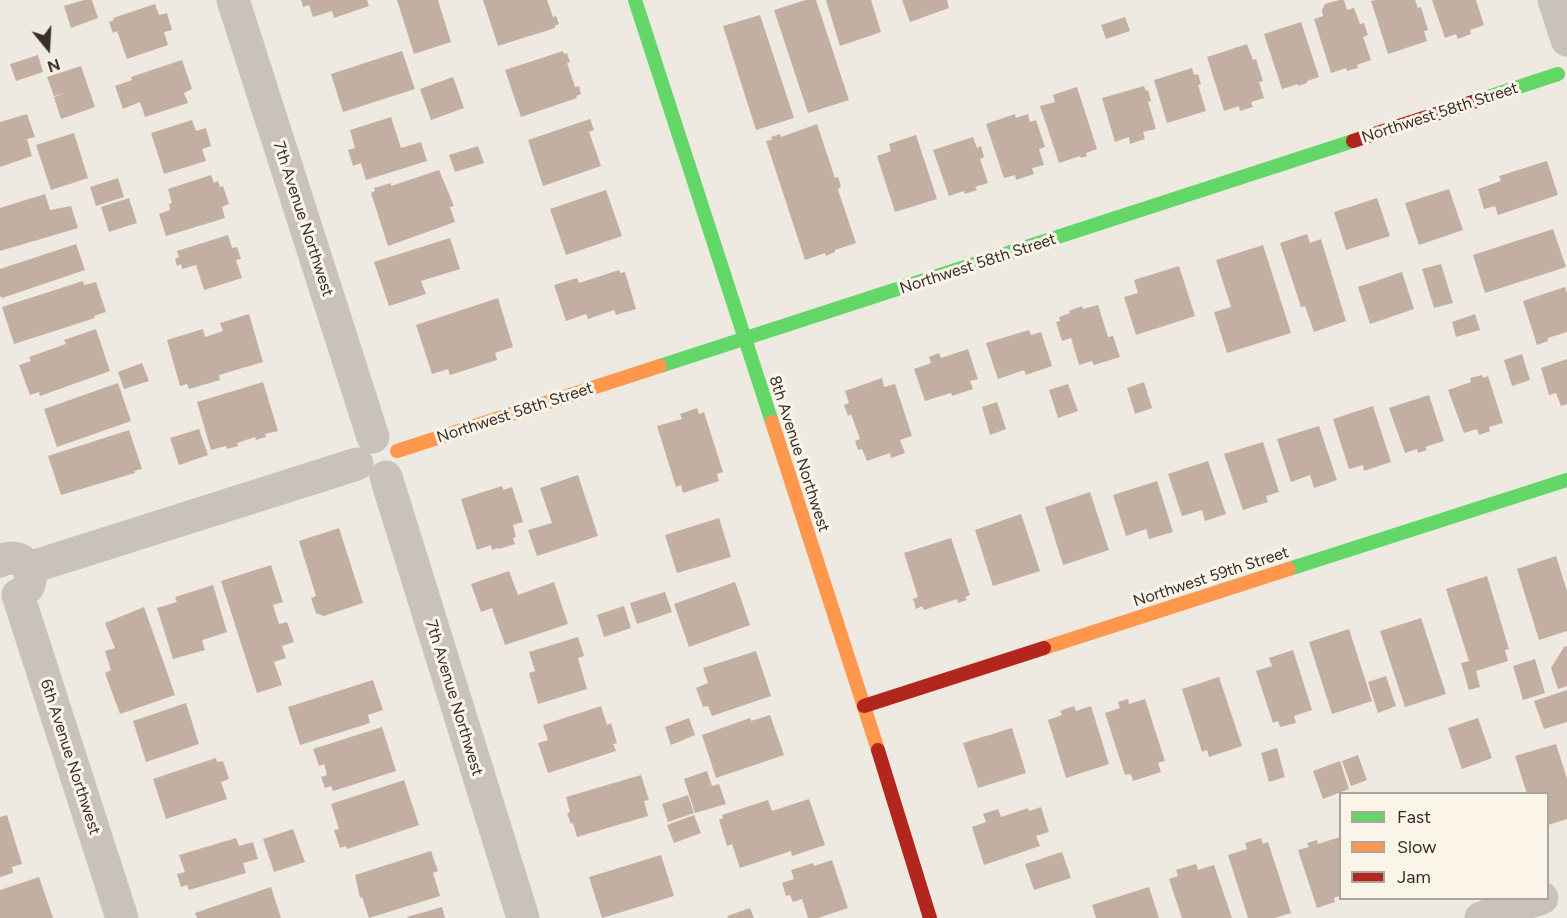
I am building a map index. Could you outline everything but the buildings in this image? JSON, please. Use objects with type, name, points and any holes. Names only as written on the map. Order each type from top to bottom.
[{"type":"street","name":"7th Avenue Northwest","points":[[232,0],[523,918]]},
{"type":"street","name":"8th Avenue Northwest","points":[[635,0],[864,706],[930,918]]},
{"type":"street","points":[[1554,0],[1567,40]]},
{"type":"street","name":"Northwest 58th Street","points":[[9,569],[378,458],[1564,71]]},
{"type":"street","name":"Northwest 59th Street","points":[[864,706],[1567,480]]},
{"type":"street","name":"6th Avenue Northwest","points":[[9,569],[122,918]]},
{"type":"street","points":[[1549,897],[1567,890]]},
{"type":"street","points":[[1481,918],[1536,900]]},
{"type":"traffic: fast","points":[[635,0],[772,422]]},
{"type":"traffic: fast","points":[[1485,98],[1558,74]]},
{"type":"traffic: fast","points":[[660,366],[1353,141]]},
{"type":"traffic: fast","points":[[1289,569],[1567,480]]},
{"type":"traffic: slow","points":[[397,451],[660,366]]},
{"type":"traffic: slow","points":[[772,422],[878,750]]},
{"type":"traffic: slow","points":[[1044,648],[1289,569]]},
{"type":"traffic: jam","points":[[1353,141],[1485,98]]},
{"type":"traffic: jam","points":[[864,706],[1044,648]]},
{"type":"traffic: jam","points":[[878,750],[930,918]]}]
